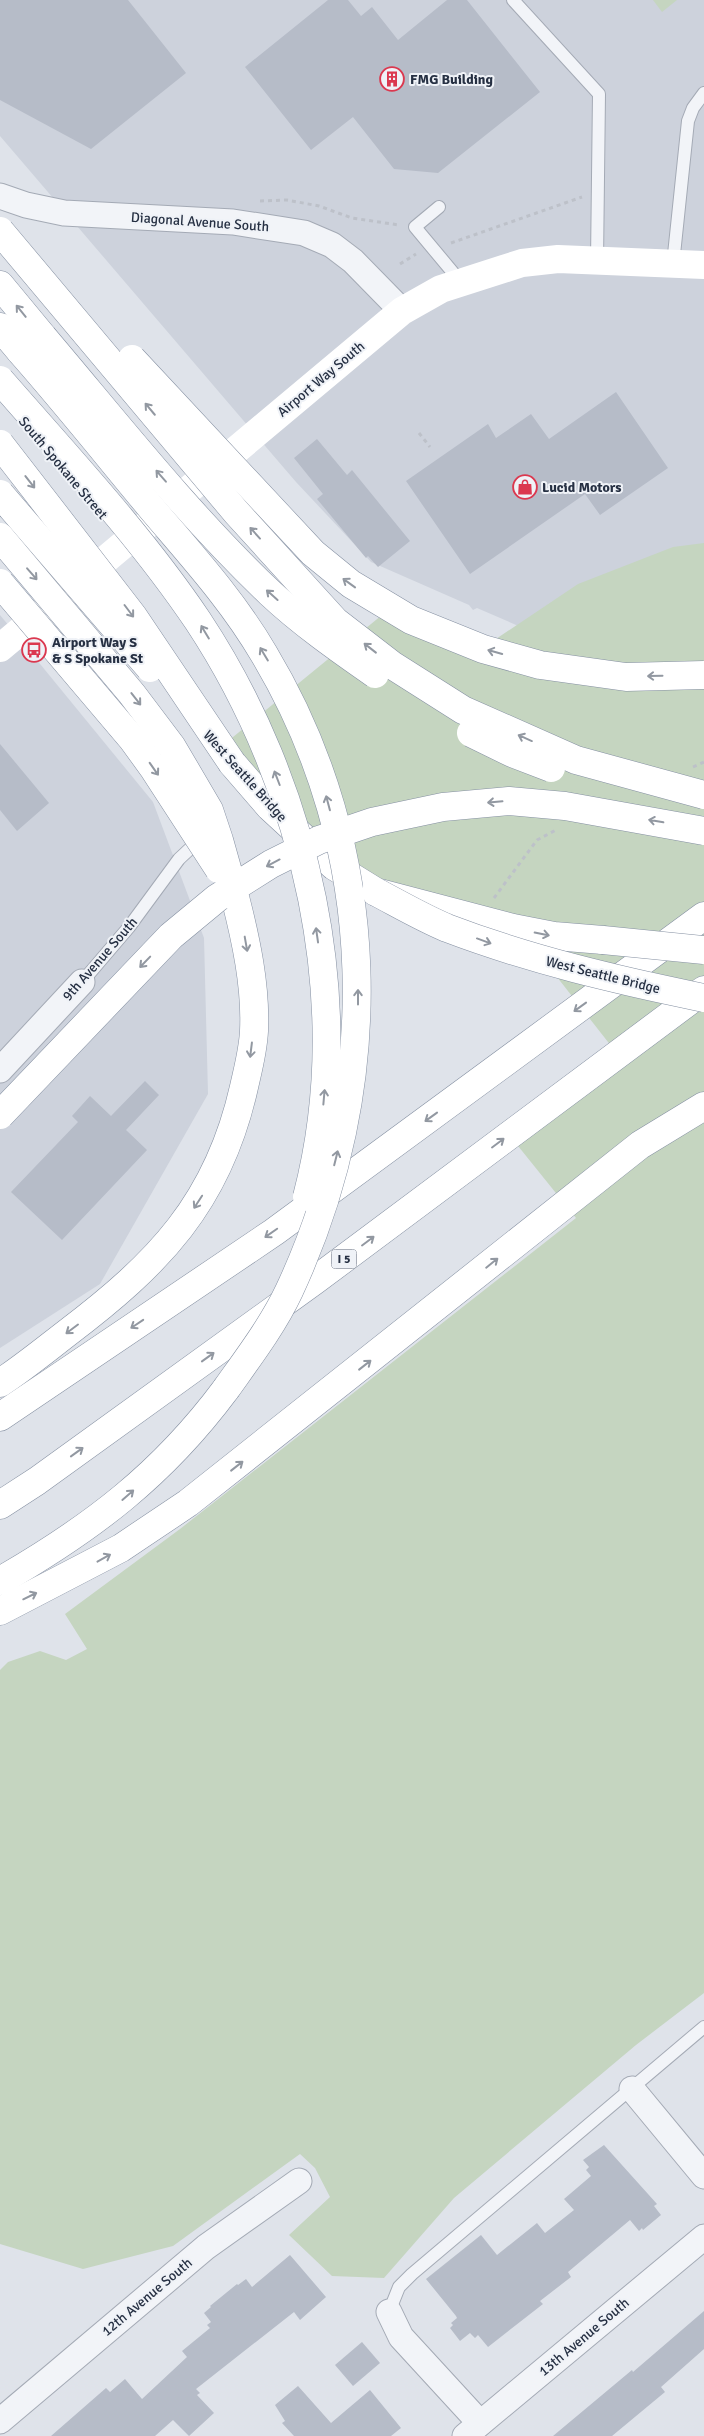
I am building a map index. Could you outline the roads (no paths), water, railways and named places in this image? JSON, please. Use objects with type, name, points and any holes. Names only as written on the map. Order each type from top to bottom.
[{"type":"main road","points":[[0,211],[167,398],[313,553],[350,584],[411,620],[483,649],[540,665],[626,677],[704,675]]},
{"type":"main road","points":[[0,231],[236,512],[335,621],[392,665],[463,710],[576,760],[704,796]]},
{"type":"main road","name":"Airport Way South","points":[[0,648],[402,311],[441,288],[522,263],[558,259],[704,265]]},
{"type":"main road","points":[[0,285],[42,337],[205,527],[270,594],[321,636],[442,720],[512,754],[570,775],[704,796]]},
{"type":"main road","points":[[0,327],[216,584],[265,655],[285,691],[315,760],[334,824],[350,891],[356,956],[358,1007],[348,1108],[325,1201],[290,1290],[226,1389],[189,1435],[155,1471],[103,1515],[0,1581]]},
{"type":"main road","points":[[0,380],[148,552],[202,628],[236,687],[272,764],[300,847],[320,957],[325,1008],[325,1088],[320,1135],[311,1181],[291,1251],[261,1321],[226,1389]]},
{"type":"main road","name":"South Spokane Street","points":[[0,392],[125,543]]},
{"type":"main road","points":[[0,444],[133,616],[232,763]]},
{"type":"main road","name":"West Seattle Bridge","points":[[0,494],[270,807],[334,866],[376,892],[445,927],[513,952],[602,976],[704,998]]},
{"type":"main road","points":[[0,537],[132,694],[176,753],[208,810],[219,840],[235,896],[252,982],[254,1030],[250,1063],[238,1114],[216,1169],[186,1221],[150,1264],[98,1310],[0,1383]]},
{"type":"main road","points":[[0,583],[144,755],[235,896]]},
{"type":"main road","points":[[0,1115],[171,936],[217,898],[271,864],[319,840],[372,822],[443,807],[509,801],[565,806],[704,831]]},
{"type":"main road","points":[[376,892],[514,928],[554,936],[704,950]]},
{"type":"main road","points":[[0,1417],[274,1232],[704,916]]},
{"type":"main road","name":"I 5","points":[[0,1505],[37,1481],[322,1275],[704,990]]},
{"type":"main road","points":[[0,1611],[61,1581],[121,1548],[188,1503],[640,1145],[704,1106]]},
{"type":"street","name":"Diagonal Avenue South","points":[[0,196],[26,205],[64,213],[233,222],[304,233],[332,245],[353,261],[402,311]]},
{"type":"street","name":"9th Avenue South","points":[[0,1070],[82,982]]},
{"type":"street","points":[[632,2089],[704,2176]]},
{"type":"street","name":"12th Avenue South","points":[[0,2421],[206,2247],[300,2181]]},
{"type":"street","name":"13th Avenue South","points":[[473,2430],[704,2237]]},
{"type":"street","points":[[388,2312],[401,2337],[473,2430]]},
{"type":"lane","points":[[513,0],[599,94],[597,261]]},
{"type":"lane","points":[[673,264],[688,121],[693,108],[704,93]]},
{"type":"lane","points":[[439,207],[415,227],[460,282]]},
{"type":"lane","name":"9th Avenue South","points":[[82,982],[129,928],[179,859],[194,844]]},
{"type":"lane","points":[[388,2312],[400,2287],[412,2274],[704,2027]]},
{"type":"place","name":"FMG Building","points":[[392,79]]},
{"type":"place","name":"Lucid Motors","points":[[525,487]]},
{"type":"place","name":"Airport Way S & S Spokane St","points":[[34,650]]}]
